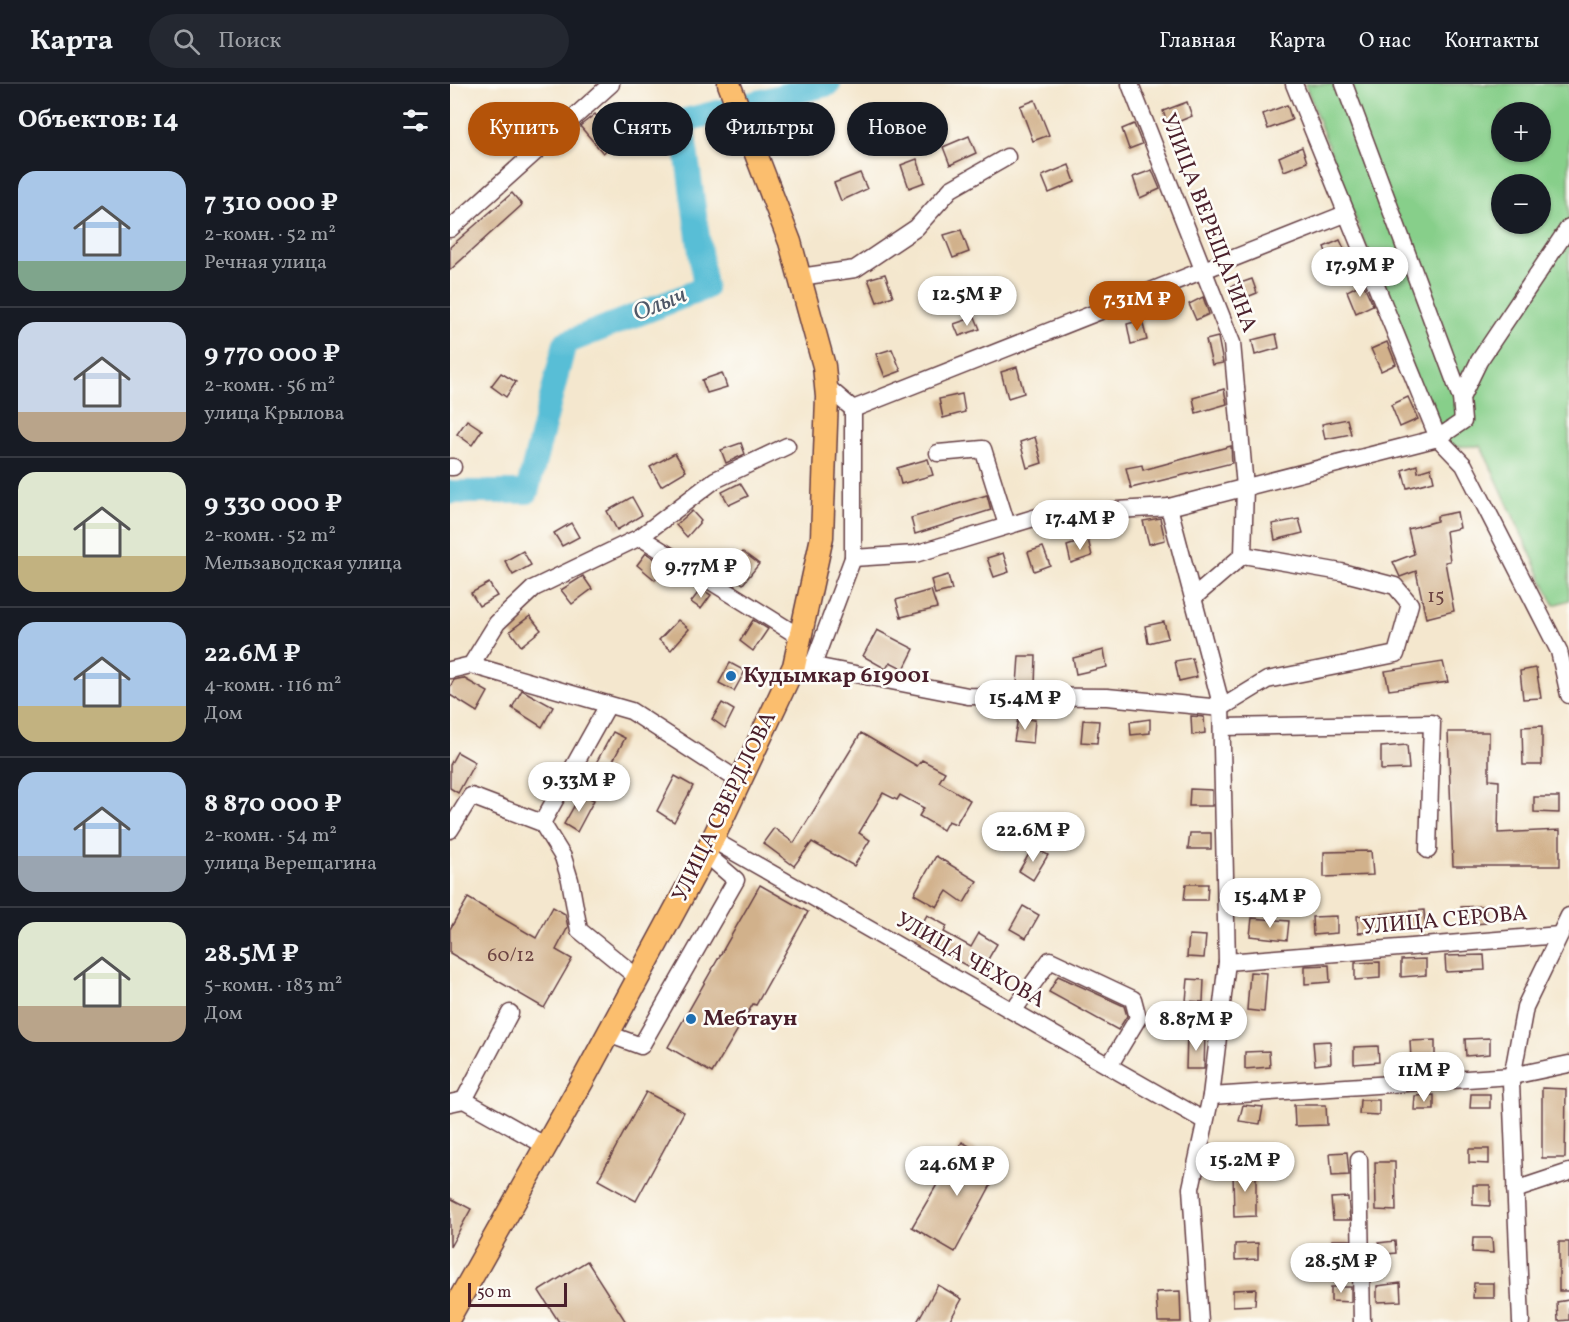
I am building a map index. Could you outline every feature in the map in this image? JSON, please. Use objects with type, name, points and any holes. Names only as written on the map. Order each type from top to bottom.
[{"type":"main road","name":"УЛИЦА СВЕРДЛОВА","points":[[450,1316],[608,1034],[804,664],[800,637],[822,537],[826,386],[824,366],[790,242],[729,84]]},
{"type":"street","points":[[450,229],[611,84]]},
{"type":"street","name":"УЛИЦА ВЕРЕЩАГИНА","points":[[1130,84],[1232,343],[1245,487],[1242,555]]},
{"type":"street","points":[[1294,84],[1438,438],[1464,465],[1559,651],[1569,695]]},
{"type":"street","points":[[853,558],[915,554],[1047,514],[1169,507],[1438,438],[1463,421],[1461,398],[1344,84]]},
{"type":"street","points":[[800,277],[855,269],[916,228],[951,189],[1007,157]]},
{"type":"street","points":[[853,409],[1345,214]]},
{"type":"street","points":[[1461,398],[1479,361],[1569,227]]},
{"type":"street","points":[[826,386],[853,409],[853,558],[804,664],[968,696],[1107,697],[1221,708],[1267,680],[1396,654],[1410,604],[1395,586],[1341,572],[1242,555],[1193,598]]},
{"type":"street","points":[[471,665],[497,623],[534,588],[640,537],[715,480],[787,446]]},
{"type":"street","points":[[938,453],[983,449],[1007,525]]},
{"type":"street","points":[[1169,507],[1221,708],[1222,727],[1227,962],[1211,1095],[1191,1188],[1200,1322]]},
{"type":"street","points":[[640,537],[800,637]]},
{"type":"street","points":[[450,670],[471,665],[631,711],[741,782]]},
{"type":"street","points":[[542,823],[608,705]]},
{"type":"street","points":[[1222,727],[1432,723],[1428,850]]},
{"type":"street","points":[[450,830],[471,796],[542,823],[563,857],[579,930],[638,978]]},
{"type":"street","points":[[608,1034],[641,1046],[735,880],[709,847]]},
{"type":"street","name":"УЛИЦА ЧЕХОВА","points":[[709,847],[1013,1011],[1205,1120]]},
{"type":"street","points":[[1521,1322],[1512,1076],[1525,1007],[1569,916]]},
{"type":"street","name":"УЛИЦА СЕРОВА","points":[[1227,962],[1559,934]]},
{"type":"street","points":[[1013,1011],[1050,960],[1133,999],[1138,1018],[1109,1066]]},
{"type":"street","points":[[510,1013],[457,1102],[546,1146]]},
{"type":"street","points":[[1211,1095],[1512,1076],[1569,1065]]},
{"type":"street","points":[[1359,1160],[1362,1322]]},
{"type":"street","points":[[1515,1190],[1569,1172]]},
{"type":"green space","points":[[1305,84],[1569,84],[1569,600],[1554,605],[1481,446],[1441,447]]},
{"type":"building","points":[[1035,100],[1049,135],[1033,141],[1020,106]]},
{"type":"building","points":[[1187,102],[1192,116],[1168,126],[1163,111]]},
{"type":"building","points":[[1287,105],[1292,120],[1268,129],[1263,114]]},
{"type":"building","points":[[592,116],[592,140],[580,126]]},
{"type":"building","points":[[1134,124],[1142,144],[1129,149],[1122,129]]},
{"type":"building","points":[[969,136],[976,153],[950,165],[946,156],[948,145]]},
{"type":"building","points":[[1302,147],[1307,162],[1284,171],[1279,157]]},
{"type":"building","points":[[917,159],[925,182],[909,188],[901,165]]},
{"type":"building","points":[[1069,165],[1075,182],[1049,193],[1042,176]]},
{"type":"building","points":[[1152,170],[1160,189],[1140,198],[1133,177]]},
{"type":"building","points":[[860,173],[867,189],[841,201],[834,183]]},
{"type":"building","points":[[512,193],[522,205],[450,270],[450,247]]},
{"type":"building","points":[[961,230],[969,252],[953,258],[944,235]]},
{"type":"building","points":[[1340,240],[1350,261],[1333,269],[1324,247]]},
{"type":"building","points":[[885,274],[893,296],[877,302],[868,279]]},
{"type":"building","points":[[1252,279],[1257,293],[1237,301],[1232,286]]},
{"type":"building","points":[[1363,283],[1373,305],[1356,313],[1347,291]]},
{"type":"building","points":[[1203,297],[1209,314],[1196,320],[1189,304]]},
{"type":"building","points":[[975,317],[980,329],[959,336],[954,324]]},
{"type":"building","points":[[1142,320],[1147,340],[1131,344],[1127,324]]},
{"type":"building","points":[[1276,334],[1279,348],[1255,355],[1252,340]]},
{"type":"building","points":[[1218,337],[1223,363],[1212,365],[1206,340]]},
{"type":"building","points":[[1387,342],[1396,364],[1381,371],[1371,349]]},
{"type":"building","points":[[892,349],[901,371],[885,377],[876,354]]},
{"type":"building","points":[[1017,367],[1024,393],[1008,398],[1001,372]]},
{"type":"building","points":[[501,373],[516,382],[506,397],[491,386]]},
{"type":"building","points":[[722,373],[727,387],[707,393],[702,380]]},
{"type":"building","points":[[1224,389],[1227,404],[1196,413],[1193,398]]},
{"type":"building","points":[[962,394],[965,412],[943,418],[939,399]]},
{"type":"building","points":[[1408,397],[1418,419],[1400,427],[1391,405]]},
{"type":"building","points":[[1347,419],[1351,434],[1325,439],[1322,424]]},
{"type":"building","points":[[467,420],[482,430],[472,445],[457,434]]},
{"type":"building","points":[[1035,437],[1042,463],[1027,468],[1020,442]]},
{"type":"building","points":[[741,443],[745,454],[726,463],[721,450]]},
{"type":"building","points":[[1231,446],[1232,463],[1131,488],[1126,468],[1142,465],[1143,470]]},
{"type":"building","points":[[675,453],[686,471],[661,486],[650,467]]},
{"type":"building","points":[[928,459],[933,475],[901,484],[897,468]]},
{"type":"building","points":[[1417,465],[1418,472],[1431,468],[1434,481],[1407,488],[1402,470]]},
{"type":"building","points":[[740,483],[748,496],[729,505],[722,492]]},
{"type":"building","points":[[987,495],[991,510],[915,534],[911,518]]},
{"type":"building","points":[[632,497],[642,515],[617,530],[607,511]]},
{"type":"building","points":[[692,511],[701,521],[687,537],[676,525]]},
{"type":"building","points":[[1457,512],[1460,528],[1446,531],[1450,561],[1445,562],[1454,611],[1426,618],[1416,571],[1400,577],[1393,562],[1414,554],[1408,529],[1437,521],[1437,516]]},
{"type":"building","points":[[1160,518],[1165,540],[1149,544],[1143,521]]},
{"type":"building","points":[[1299,519],[1303,533],[1275,540],[1272,524]]},
{"type":"building","points":[[571,523],[579,537],[562,546],[554,533]]},
{"type":"building","points":[[1088,539],[1092,556],[1071,563],[1067,546]]},
{"type":"building","points":[[1043,547],[1050,565],[1034,571],[1028,552]]},
{"type":"building","points":[[523,551],[531,565],[513,575],[505,561]]},
{"type":"building","points":[[743,552],[759,564],[743,584],[729,573]]},
{"type":"building","points":[[646,553],[666,566],[655,580],[637,565]]},
{"type":"building","points":[[1003,553],[1009,572],[994,577],[987,558]]},
{"type":"building","points":[[948,575],[952,590],[935,594],[931,580]]},
{"type":"building","points":[[583,576],[592,589],[572,604],[561,590]]},
{"type":"building","points":[[489,583],[497,596],[479,606],[471,593]]},
{"type":"building","points":[[701,589],[711,595],[701,609],[691,602]]},
{"type":"building","points":[[931,590],[937,608],[901,617],[896,600]]},
{"type":"building","points":[[530,616],[541,630],[521,646],[510,631]]},
{"type":"building","points":[[678,620],[689,629],[671,650],[659,640]]},
{"type":"building","points":[[753,620],[768,629],[753,651],[740,641]]},
{"type":"building","points":[[1164,622],[1168,638],[1148,643],[1145,626]]},
{"type":"building","points":[[877,630],[914,649],[904,669],[890,662],[886,669],[863,656]]},
{"type":"building","points":[[1104,650],[1107,667],[1076,674],[1073,658]]},
{"type":"building","points":[[1019,656],[1036,656],[1035,686],[1017,685]]},
{"type":"building","points":[[1192,658],[1197,677],[1179,681],[1175,661]]},
{"type":"building","points":[[1443,662],[1448,682],[1389,690],[1385,671]]},
{"type":"building","points":[[730,663],[745,671],[734,691],[719,683]]},
{"type":"building","points":[[1536,668],[1541,698],[1523,699],[1520,671]]},
{"type":"building","points":[[463,678],[488,692],[477,712],[450,695],[450,687],[454,680]]},
{"type":"building","points":[[522,690],[553,707],[542,727],[512,708]]},
{"type":"building","points":[[722,703],[734,710],[725,728],[712,719]]},
{"type":"building","points":[[1191,716],[1204,717],[1205,733],[1192,735]]},
{"type":"building","points":[[1018,718],[1035,720],[1033,743],[1014,741]]},
{"type":"building","points":[[1150,719],[1150,733],[1131,735],[1130,722]]},
{"type":"building","points":[[1083,720],[1099,721],[1097,743],[1081,742]]},
{"type":"building","points":[[1542,726],[1542,765],[1523,765],[1522,727]]},
{"type":"building","points":[[613,732],[625,738],[608,770],[596,763]]},
{"type":"building","points":[[1448,732],[1489,732],[1489,780],[1499,781],[1498,833],[1560,830],[1560,866],[1453,866]]},
{"type":"building","points":[[861,733],[917,766],[922,760],[945,772],[939,782],[970,800],[956,824],[948,821],[943,830],[919,816],[924,808],[900,795],[897,800],[883,793],[859,833],[870,840],[854,866],[812,842],[794,866],[763,843],[774,828],[794,843]]},
{"type":"building","points":[[1407,745],[1409,769],[1381,770],[1381,747]]},
{"type":"building","points":[[457,752],[475,762],[458,793],[450,788],[450,765]]},
{"type":"building","points":[[675,776],[693,786],[674,822],[657,811]]},
{"type":"building","points":[[1190,789],[1212,790],[1212,806],[1189,806]]},
{"type":"building","points":[[581,794],[594,800],[577,832],[564,824]]},
{"type":"building","points":[[1534,797],[1559,797],[1559,813],[1534,812]]},
{"type":"building","points":[[1190,833],[1211,833],[1211,849],[1188,849]]},
{"type":"building","points":[[1033,847],[1048,855],[1033,880],[1019,871]]},
{"type":"building","points":[[1371,851],[1373,875],[1324,877],[1324,852]]},
{"type":"building","points":[[936,856],[977,881],[964,903],[947,891],[937,907],[914,894]]},
{"type":"building","points":[[1186,884],[1208,884],[1207,900],[1184,900]]},
{"type":"building","points":[[760,885],[808,912],[756,1005],[753,1004],[712,1073],[668,1047]]},
{"type":"building","points":[[468,898],[536,938],[553,907],[565,914],[568,927],[556,950],[572,959],[544,1008],[450,953],[450,929]]},
{"type":"building","points":[[1023,906],[1039,915],[1026,938],[1010,929]]},
{"type":"building","points":[[1486,906],[1486,923],[1461,925],[1461,907]]},
{"type":"building","points":[[1424,910],[1425,928],[1358,933],[1357,916]]},
{"type":"building","points":[[927,915],[947,926],[944,932],[971,947],[979,933],[997,944],[980,973],[914,937]]},
{"type":"building","points":[[1337,916],[1337,933],[1313,935],[1312,917]]},
{"type":"building","points":[[1252,918],[1289,921],[1287,940],[1250,936]]},
{"type":"building","points":[[1189,935],[1206,936],[1204,958],[1187,957]]},
{"type":"building","points":[[1484,955],[1485,970],[1446,972],[1445,956]]},
{"type":"building","points":[[1426,959],[1426,975],[1401,977],[1401,960]]},
{"type":"building","points":[[1380,962],[1380,978],[1355,980],[1355,963]]},
{"type":"building","points":[[1329,965],[1330,982],[1305,984],[1305,966]]},
{"type":"building","points":[[1250,972],[1267,973],[1264,1012],[1247,1010]]},
{"type":"building","points":[[1058,976],[1124,1006],[1127,1016],[1118,1030],[1049,992]]},
{"type":"building","points":[[1188,979],[1204,980],[1203,1002],[1186,1001]]},
{"type":"building","points":[[1187,1034],[1205,1034],[1204,1069],[1186,1069]]},
{"type":"building","points":[[1490,1038],[1490,1054],[1466,1056],[1465,1039]]},
{"type":"building","points":[[1435,1040],[1435,1057],[1411,1059],[1410,1041]]},
{"type":"building","points":[[1330,1041],[1331,1063],[1315,1065],[1313,1042]]},
{"type":"building","points":[[1378,1046],[1379,1062],[1354,1064],[1354,1047]]},
{"type":"building","points":[[1269,1051],[1270,1067],[1245,1069],[1245,1052]]},
{"type":"building","points":[[1542,1088],[1566,1089],[1565,1158],[1542,1158]]},
{"type":"building","points":[[646,1092],[684,1112],[636,1201],[598,1180]]},
{"type":"building","points":[[1471,1094],[1490,1094],[1490,1108],[1470,1108]]},
{"type":"building","points":[[1434,1095],[1434,1110],[1414,1110],[1415,1096]]},
{"type":"building","points":[[1360,1100],[1379,1100],[1379,1115],[1359,1114]]},
{"type":"building","points":[[1243,1105],[1263,1107],[1260,1124],[1239,1121]]},
{"type":"building","points":[[1294,1105],[1326,1105],[1327,1125],[1295,1126]]},
{"type":"building","points":[[962,1142],[1002,1164],[955,1252],[912,1227]]},
{"type":"building","points":[[1469,1149],[1489,1149],[1489,1164],[1469,1163]]},
{"type":"building","points":[[1347,1152],[1349,1175],[1332,1176],[1330,1153]]},
{"type":"building","points":[[1375,1162],[1395,1162],[1396,1211],[1376,1210]]},
{"type":"building","points":[[1256,1170],[1256,1216],[1234,1217],[1233,1171]]},
{"type":"building","points":[[1473,1185],[1490,1185],[1490,1206],[1473,1205]]},
{"type":"building","points":[[1348,1197],[1350,1220],[1333,1220],[1331,1198]]},
{"type":"building","points":[[450,1198],[471,1209],[450,1247]]},
{"type":"building","points":[[1473,1238],[1492,1238],[1493,1253],[1472,1252]]},
{"type":"building","points":[[1332,1240],[1350,1240],[1350,1255],[1331,1255]]},
{"type":"building","points":[[1395,1241],[1396,1253],[1379,1255],[1378,1243]]},
{"type":"building","points":[[1559,1242],[1569,1242],[1569,1291],[1559,1291]]},
{"type":"building","points":[[1258,1243],[1258,1259],[1235,1260],[1235,1244]]},
{"type":"building","points":[[587,1261],[626,1322],[559,1322],[539,1291]]},
{"type":"building","points":[[1400,1283],[1401,1301],[1377,1302],[1377,1286]]},
{"type":"building","points":[[1474,1283],[1494,1283],[1494,1298],[1473,1298]]},
{"type":"building","points":[[938,1285],[962,1299],[949,1322],[917,1322]]},
{"type":"building","points":[[1331,1287],[1351,1287],[1351,1302],[1331,1301]]},
{"type":"building","points":[[1256,1289],[1255,1305],[1233,1306],[1233,1290]]},
{"type":"building","points":[[1180,1291],[1181,1322],[1158,1322],[1156,1292]]},
{"type":"building","points":[[1569,1300],[1569,1320],[1558,1321],[1557,1302]]},
{"type":"waterway","name":"Олыч","points":[[450,492],[527,492],[565,343],[705,288],[682,121],[829,84]]},
{"type":"place","name":"Кудымкар 619001","points":[[731,676]]},
{"type":"place","name":"Мебтаун","points":[[691,1019]]}]
